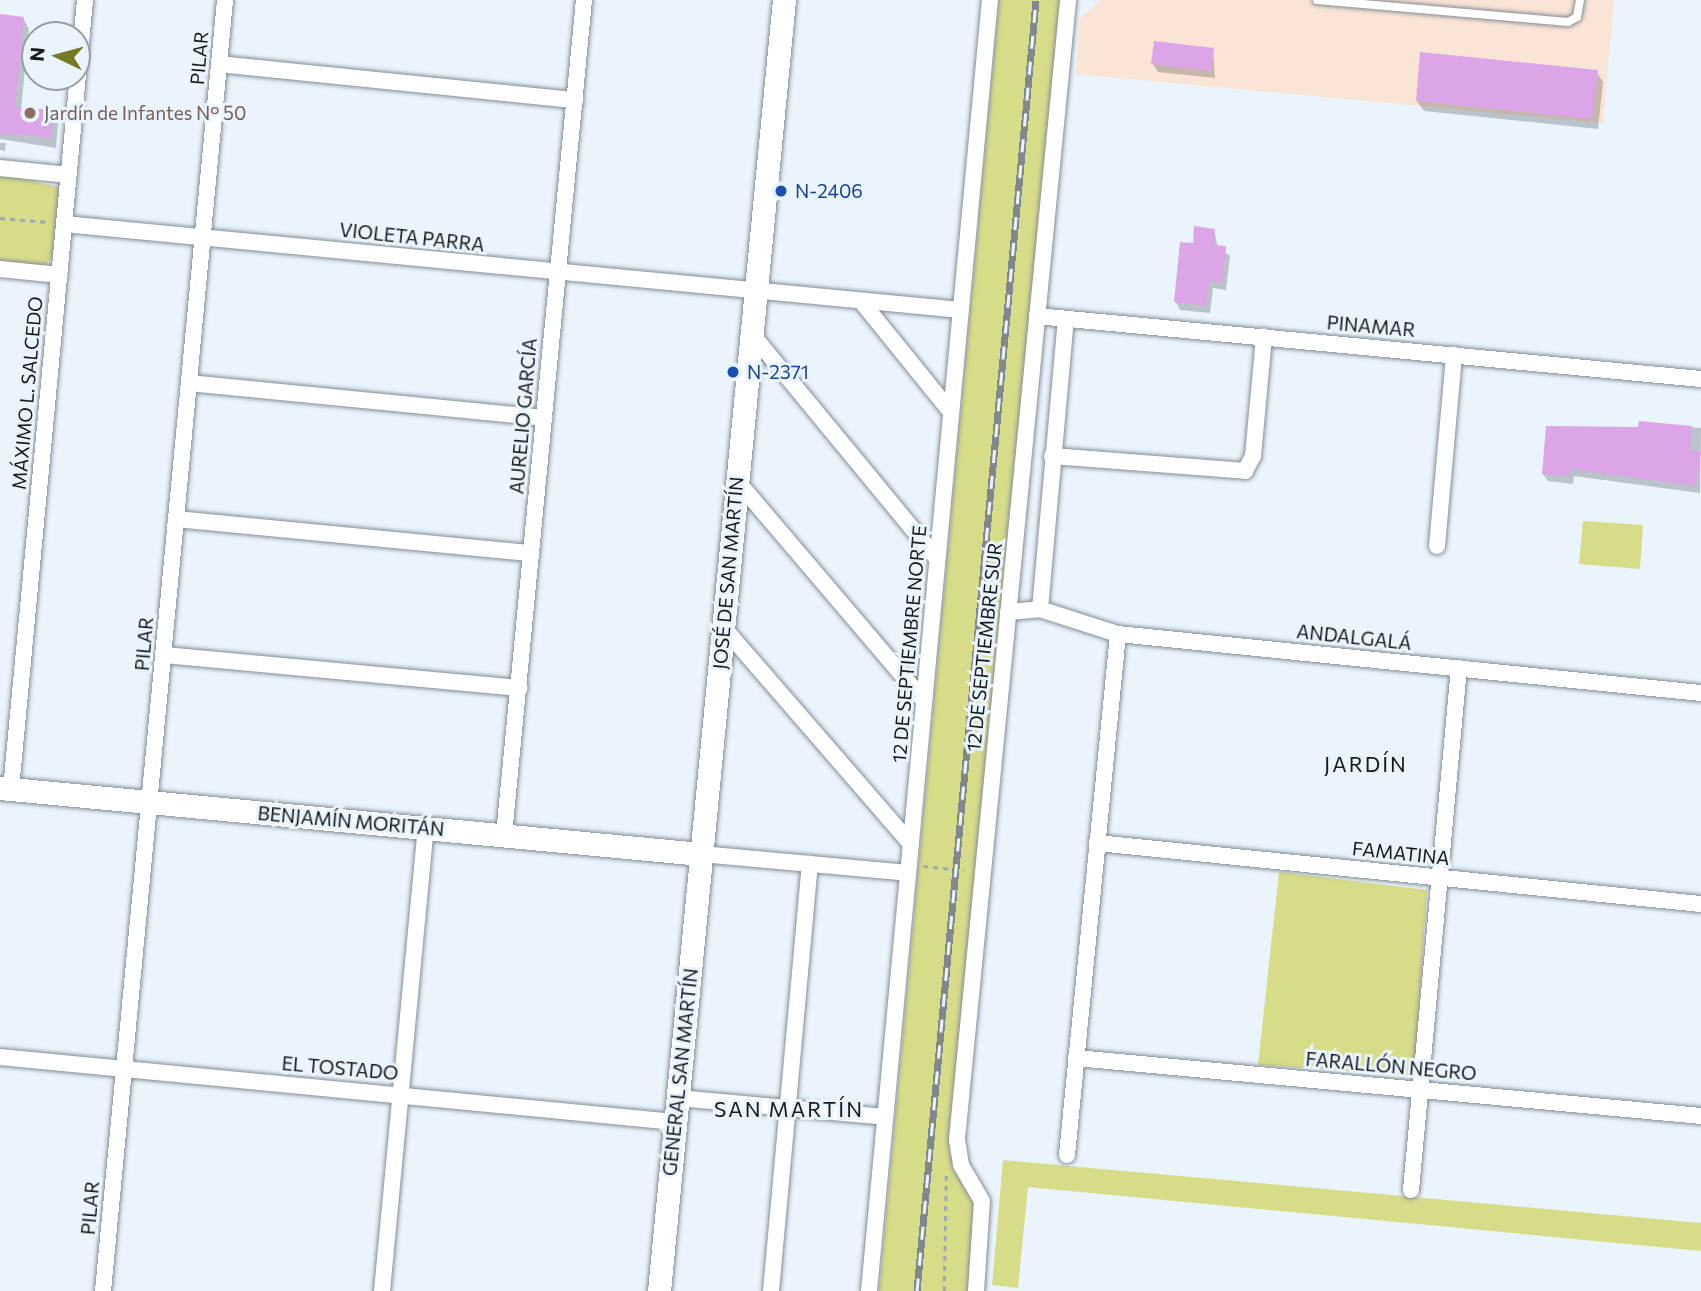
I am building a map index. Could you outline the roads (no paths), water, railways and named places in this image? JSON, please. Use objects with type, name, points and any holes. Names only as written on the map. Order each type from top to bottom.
[{"type":"main road","points":[[755,292],[783,0]]},
{"type":"main road","name":"JOSÉ DE SAN MARTÍN","points":[[701,854],[755,292]]},
{"type":"main road","name":"BENJAMÍN MORITÁN","points":[[6,789],[701,854]]},
{"type":"main road","name":"GENERAL SAN MARTÍN","points":[[659,1291],[701,854]]},
{"type":"street","name":"MÁXIMO L. SALCEDO","points":[[6,789],[60,275],[59,223],[69,175],[85,0]]},
{"type":"street","name":"PILAR","points":[[103,1291],[225,0]]},
{"type":"street","name":"AURELIO GARCÍA","points":[[504,835],[584,0]]},
{"type":"street","name":"12 DE SEPTIEMBRE NORTE","points":[[869,1291],[990,0]]},
{"type":"street","name":"12 DE SEPTIEMBRE SUR","points":[[976,1291],[982,1201],[957,1146],[1068,0]]},
{"type":"street","points":[[219,64],[575,100]]},
{"type":"street","points":[[0,168],[69,175]]},
{"type":"street","name":"VIOLETA PARRA","points":[[59,223],[755,292]]},
{"type":"street","points":[[0,269],[60,275]]},
{"type":"street","points":[[755,292],[961,310]]},
{"type":"street","points":[[861,301],[951,412]]},
{"type":"street","name":"PINAMAR","points":[[1037,316],[1701,379]]},
{"type":"street","points":[[1040,609],[1066,319]]},
{"type":"street","points":[[751,333],[937,559]]},
{"type":"street","points":[[1052,456],[1245,471],[1253,456],[1264,337]]},
{"type":"street","points":[[1437,546],[1454,355]]},
{"type":"street","points":[[189,383],[544,418]]},
{"type":"street","points":[[737,481],[924,701]]},
{"type":"street","points":[[176,519],[531,553]]},
{"type":"street","name":"ANDALGALÁ","points":[[1008,612],[1040,609],[1118,634],[1701,693]]},
{"type":"street","points":[[723,627],[911,844]]},
{"type":"street","points":[[1067,1155],[1118,634]]},
{"type":"street","points":[[164,655],[519,688]]},
{"type":"street","points":[[1411,1190],[1459,668]]},
{"type":"street","points":[[382,1291],[426,828]]},
{"type":"street","name":"FAMATINA","points":[[1097,843],[1701,904]]},
{"type":"street","points":[[701,854],[908,873]]},
{"type":"street","points":[[771,1291],[810,864]]},
{"type":"street","name":"EL TOSTADO","points":[[0,1056],[676,1122]]},
{"type":"street","name":"FARALLÓN NEGRO","points":[[1076,1058],[1701,1116]]},
{"type":"street","points":[[678,1098],[885,1118]]},
{"type":"lane","points":[[1317,0],[1396,4],[1568,22],[1577,17],[1580,0]]},
{"type":"railway","points":[[917,1291],[1036,0]]},
{"type":"place","name":"Jardín de Infantes N° 50","points":[[30,113]]},
{"type":"place","name":"N-2406","points":[[781,191]]},
{"type":"place","name":"N-2371","points":[[733,372]]},
{"type":"district","name":"JARDÍN","points":[[1366,764]]},
{"type":"district","name":"SAN MARTÍN","points":[[789,1109]]}]
